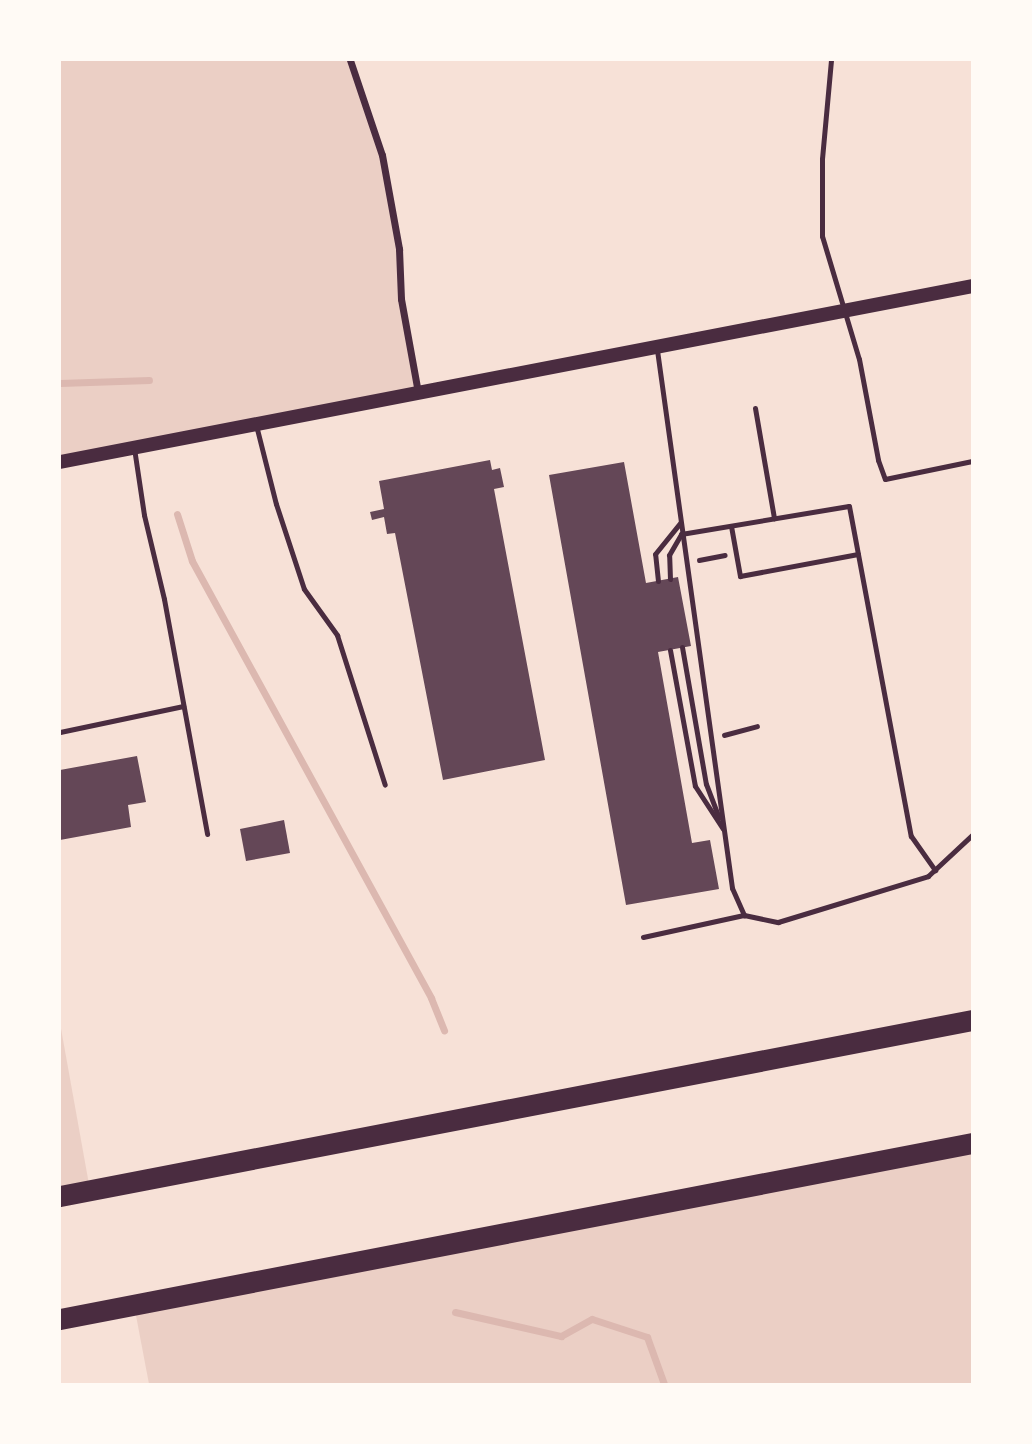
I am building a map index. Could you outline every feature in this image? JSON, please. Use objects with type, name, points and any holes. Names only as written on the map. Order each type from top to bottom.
[{"type":"highway","points":[[60,1196],[972,1020]]},
{"type":"highway","points":[[60,1320],[972,1143]]},
{"type":"main road","points":[[60,463],[972,286]]},
{"type":"street","points":[[350,60],[382,155],[399,249],[401,299],[418,393]]},
{"type":"lane","points":[[831,60],[822,159],[822,236],[859,359],[878,460],[885,479],[972,461]]},
{"type":"lane","points":[[657,347],[732,888],[744,915]]},
{"type":"lane","points":[[755,408],[774,518]]},
{"type":"lane","points":[[256,425],[276,504],[304,589],[337,635],[384,785]]},
{"type":"lane","points":[[134,448],[144,514],[164,599],[207,834]]},
{"type":"lane","points":[[681,534],[849,506],[911,836],[935,870]]},
{"type":"lane","points":[[659,581],[655,554],[680,523]]},
{"type":"lane","points":[[731,526],[740,576],[858,554]]},
{"type":"lane","points":[[670,579],[669,555],[681,534]]},
{"type":"lane","points":[[682,648],[706,783],[725,831]]},
{"type":"lane","points":[[670,650],[695,786],[725,831]]},
{"type":"lane","points":[[60,732],[183,706]]},
{"type":"lane","points":[[643,937],[744,915],[778,922],[928,876],[972,835]]},
{"type":"path","points":[[686,563],[736,553]]},
{"type":"path","points":[[741,732],[757,726]]},
{"type":"shaded area","points":[[60,60],[350,60],[382,155],[399,249],[401,299],[418,393],[60,462]]},
{"type":"shaded area","points":[[60,1023],[90,1190],[60,1196]]},
{"type":"shaded area","points":[[972,1143],[972,1384],[149,1384],[134,1305]]},
{"type":"building","points":[[490,460],[492,470],[500,468],[504,487],[494,489],[545,760],[443,780],[395,533],[387,534],[384,517],[372,520],[370,512],[384,509],[379,481]]},
{"type":"building","points":[[624,462],[646,583],[678,577],[691,646],[658,652],[692,843],[710,840],[719,889],[626,905],[549,475]]},
{"type":"building","points":[[137,756],[146,802],[128,805],[131,827],[60,840],[60,770]]},
{"type":"building","points":[[284,820],[290,853],[246,861],[240,829]]},
{"type":"waterway","points":[[60,383],[149,380]]},
{"type":"waterway","points":[[177,514],[192,561],[431,998],[444,1031]]},
{"type":"waterway","points":[[455,1312],[561,1336],[592,1319],[647,1337],[664,1384]]}]
